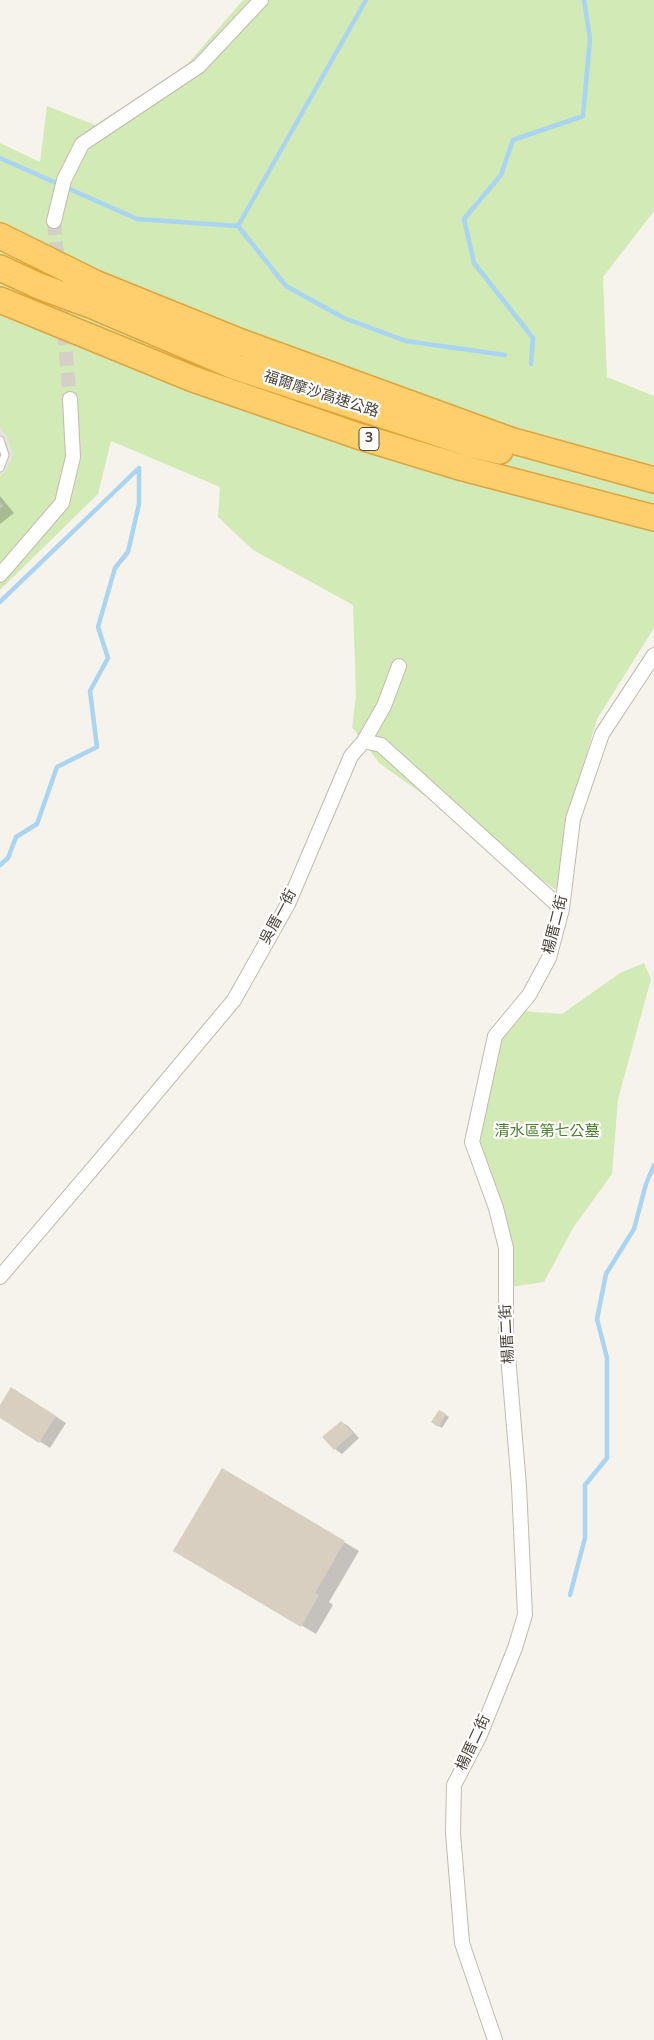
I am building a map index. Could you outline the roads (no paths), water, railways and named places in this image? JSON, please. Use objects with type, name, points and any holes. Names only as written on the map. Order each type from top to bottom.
[{"type":"highway","points":[[0,236],[95,283],[241,342],[510,440],[654,480]]},
{"type":"highway","name":"福爾摩沙高速公路","points":[[0,268],[39,286],[245,370],[470,444],[654,486]]},
{"type":"highway","name":"福爾摩沙高速公路","points":[[0,300],[193,378],[358,436],[462,468],[654,518]]},
{"type":"street","points":[[54,221],[64,180],[82,144],[199,66],[261,0]]},
{"type":"street","points":[[0,576],[62,503],[73,457],[70,399]]},
{"type":"street","name":"楊厝二街","points":[[495,2040],[462,1942],[453,1833],[454,1785],[480,1735],[515,1648],[525,1615],[519,1486],[506,1332],[506,1248],[496,1208],[472,1142],[495,1036],[529,995],[549,958],[562,909],[573,819],[602,734],[654,655]]},
{"type":"street","name":"吳厝一街","points":[[0,1277],[234,1000],[288,904],[351,756],[364,741],[384,706],[399,666]]},
{"type":"street","points":[[364,741],[381,745],[562,909]]},
{"type":"lane","points":[[0,440],[6,455],[0,468]]},
{"type":"waterway","points":[[238,226],[366,0]]},
{"type":"waterway","points":[[531,364],[533,338],[474,263],[464,219],[501,175],[513,140],[583,116],[590,39],[584,0]]},
{"type":"waterway","points":[[0,158],[137,219],[238,226],[286,286],[344,318],[406,341],[505,355]]},
{"type":"waterway","points":[[0,602],[139,468]]},
{"type":"waterway","points":[[0,865],[8,858],[16,837],[37,824],[57,767],[97,747],[90,691],[108,658],[98,627],[115,568],[128,552],[139,504],[139,468]]},
{"type":"waterway","points":[[570,1595],[585,1538],[585,1485],[607,1458],[607,1358],[597,1319],[606,1274],[634,1229],[646,1184],[654,1165]]},
{"type":"tunnel","points":[[54,221],[58,267]]},
{"type":"tunnel","points":[[60,289],[70,399]]},
{"type":"park label","name":"清水區第七公墓","points":[[547,1132]]}]
